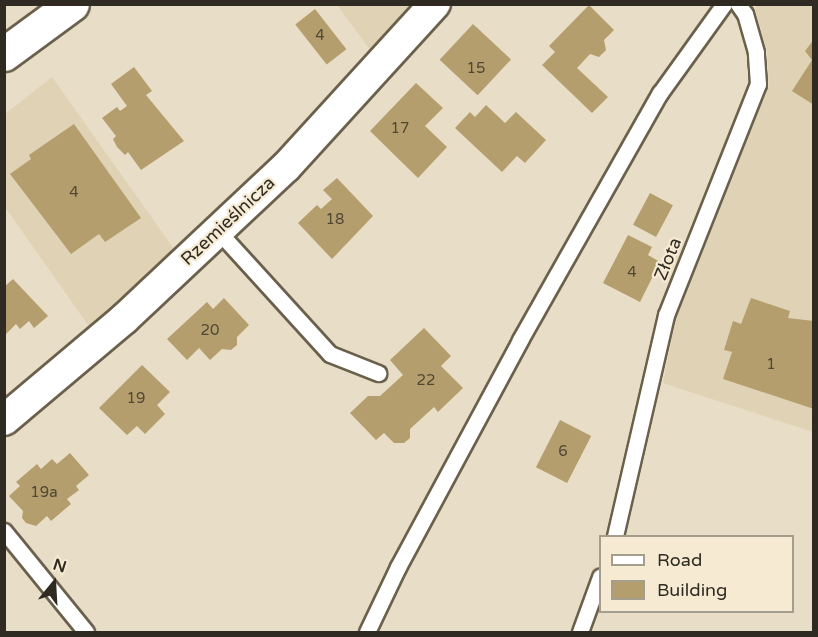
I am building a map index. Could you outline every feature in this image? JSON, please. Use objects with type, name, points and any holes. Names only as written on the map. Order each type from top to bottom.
[{"type":"street","points":[[4,54],[72,4]]},
{"type":"street","name":"Rzemieślnicza","points":[[4,420],[124,319],[286,167],[435,4]]},
{"type":"lane","points":[[367,633],[398,567],[520,340],[660,93],[724,4]]},
{"type":"lane","name":"Złota","points":[[615,535],[666,315],[758,84],[756,52],[745,14],[738,4]]},
{"type":"lane","points":[[218,231],[330,354],[378,373]]},
{"type":"lane","points":[[4,531],[86,633]]},
{"type":"lane","points":[[580,633],[599,580]]},
{"type":"shaded area","points":[[337,5],[436,5],[374,55]]},
{"type":"shaded area","points":[[757,5],[813,5],[813,432],[663,383],[676,319],[769,86],[767,50],[755,9]]},
{"type":"shaded area","points":[[52,77],[179,256],[95,335],[5,207],[4,115]]},
{"type":"building","points":[[589,5],[614,30],[604,40],[606,50],[599,57],[590,54],[577,68],[608,97],[592,113],[542,65],[555,52],[549,46]]},
{"type":"building","points":[[315,9],[346,49],[327,65],[295,24]]},
{"type":"building","points":[[473,24],[511,59],[478,95],[440,60]]},
{"type":"building","points":[[814,42],[814,105],[792,91],[812,60],[805,51]]},
{"type":"building","points":[[134,67],[152,91],[146,95],[184,141],[141,170],[128,152],[125,155],[117,147],[113,139],[116,136],[102,118],[117,107],[120,111],[127,106],[111,84]]},
{"type":"building","points":[[416,83],[443,108],[425,126],[447,147],[418,178],[370,131]]},
{"type":"building","points":[[486,105],[505,123],[516,112],[546,140],[525,163],[517,156],[502,172],[455,128],[470,112],[475,117]]},
{"type":"building","points":[[74,124],[141,218],[105,242],[99,234],[71,254],[10,174],[31,159],[29,155]]},
{"type":"building","points":[[337,178],[373,216],[332,259],[298,223],[317,205],[321,209],[332,199],[323,190]]},
{"type":"building","points":[[650,193],[673,205],[656,237],[633,225]]},
{"type":"building","points":[[628,235],[652,247],[648,255],[660,262],[640,302],[603,283]]},
{"type":"building","points":[[13,279],[48,316],[34,328],[29,321],[20,329],[16,324],[4,336],[4,287]]},
{"type":"building","points":[[224,298],[249,325],[237,337],[237,345],[231,350],[222,349],[210,360],[199,348],[187,360],[167,339],[207,302],[213,309]]},
{"type":"building","points":[[751,298],[790,311],[788,318],[814,321],[814,409],[723,379],[732,352],[724,350],[733,321],[741,324]]},
{"type":"building","points":[[424,328],[451,356],[441,366],[463,388],[438,412],[434,407],[410,429],[410,438],[404,443],[394,443],[384,433],[376,440],[350,413],[368,396],[380,396],[403,375],[390,360]]},
{"type":"building","points":[[142,365],[170,392],[157,405],[165,414],[145,434],[137,426],[127,435],[99,408]]},
{"type":"building","points":[[560,420],[591,436],[567,483],[536,467]]},
{"type":"building","points":[[70,453],[89,475],[76,486],[79,490],[67,499],[71,504],[51,521],[47,516],[36,526],[26,523],[22,518],[23,511],[9,496],[20,486],[16,482],[37,464],[41,469],[52,459],[57,464]]}]
